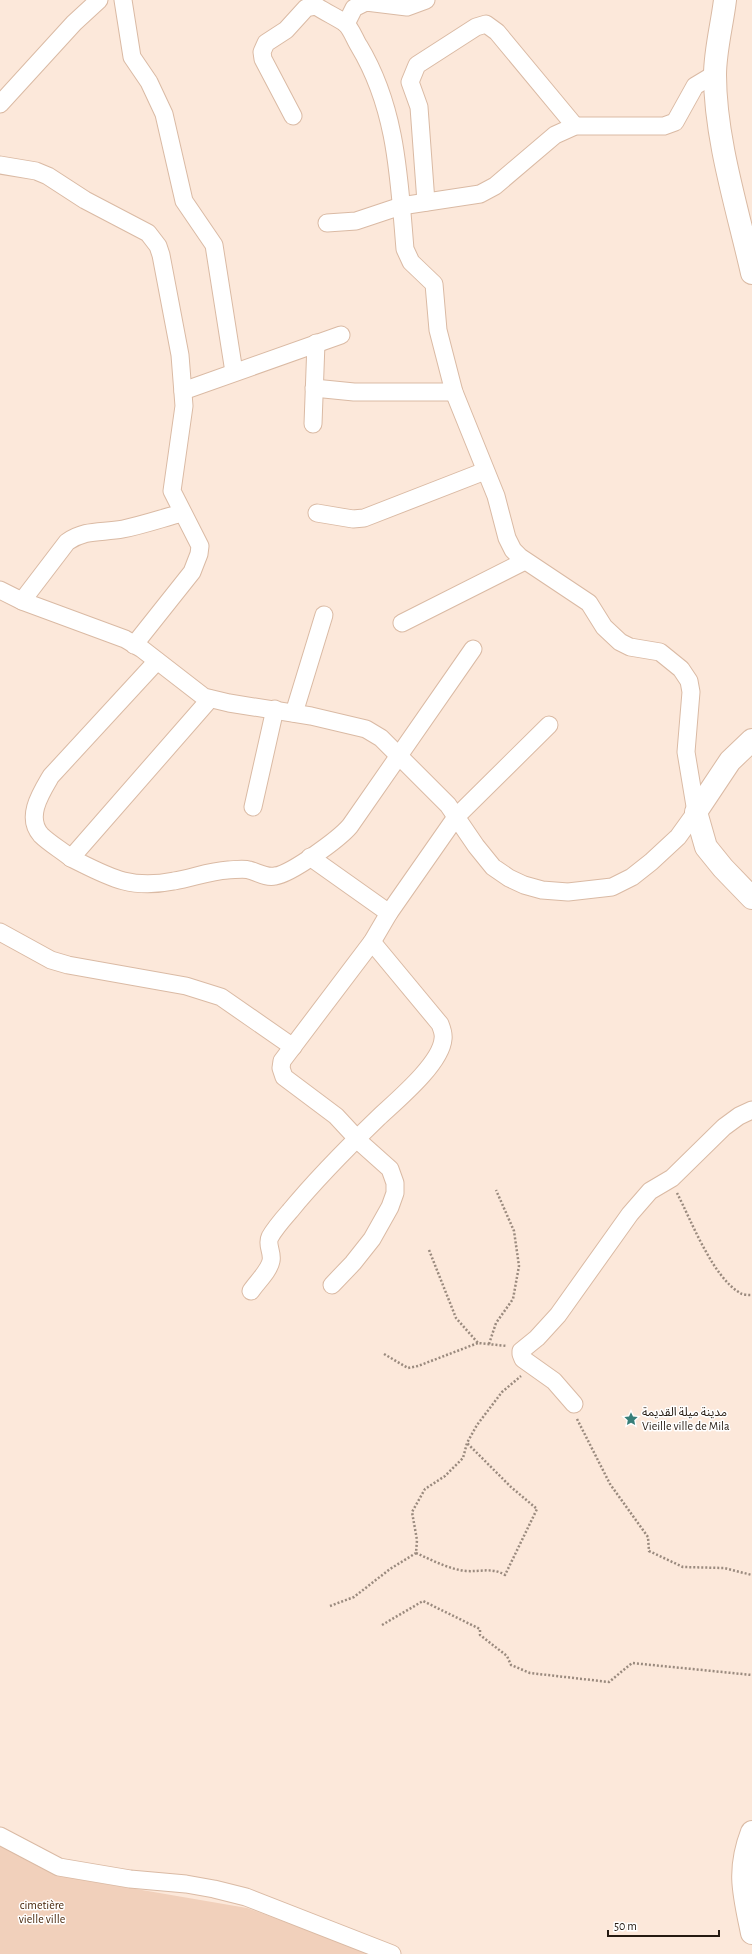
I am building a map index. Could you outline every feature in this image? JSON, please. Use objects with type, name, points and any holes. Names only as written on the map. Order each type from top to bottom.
[{"type":"main road","points":[[725,0],[715,74],[717,106],[727,162],[752,272]]},
{"type":"main road","points":[[752,740],[730,761],[696,812],[706,847],[723,868],[752,898]]},
{"type":"main road","points":[[752,1832],[744,1859],[742,1876],[746,1907],[752,1933]]},
{"type":"street","points":[[0,104],[74,23],[99,0]]},
{"type":"street","points":[[123,0],[132,57],[149,82],[164,114],[184,201],[214,245],[234,372]]},
{"type":"street","points":[[346,24],[354,8],[366,2],[407,7],[426,0]]},
{"type":"street","points":[[0,590],[22,601],[125,639],[134,644],[204,697],[294,713],[366,729],[381,738],[448,805],[493,867],[508,878],[524,885],[542,890],[568,892],[612,887],[632,877],[651,862],[678,837],[696,812],[686,752],[691,692],[689,681],[681,669],[660,652],[630,646],[620,642],[604,626],[589,603],[525,561],[513,550],[507,538],[496,496],[454,392],[438,330],[434,284],[411,262],[405,249],[398,159],[387,113],[376,81],[364,54],[346,24],[316,6],[306,8],[286,30],[266,43],[262,52],[263,59],[293,116]]},
{"type":"street","points":[[426,202],[419,107],[410,82],[417,65],[476,27],[486,24],[497,32],[575,126]]},
{"type":"street","points":[[327,223],[356,221],[401,206],[480,194],[495,186],[555,135],[575,126],[664,126],[675,122],[695,86],[715,74]]},
{"type":"street","points":[[0,165],[42,173],[85,200],[136,225],[148,233],[154,240],[161,255],[180,355],[184,406],[172,491],[200,546],[200,554],[192,572],[134,644]]},
{"type":"street","points":[[183,391],[341,335]]},
{"type":"street","points":[[313,424],[316,343]]},
{"type":"street","points":[[314,388],[354,392],[454,392]]},
{"type":"street","points":[[318,513],[353,519],[364,518],[485,471]]},
{"type":"street","points":[[22,601],[67,542],[76,536],[86,532],[123,529],[182,513]]},
{"type":"street","points":[[402,623],[525,561]]},
{"type":"street","points":[[294,713],[324,615]]},
{"type":"street","points":[[157,661],[51,776],[38,798],[35,825],[41,835],[71,858],[126,883],[145,885],[172,882],[226,870],[247,869],[267,876],[275,876],[285,873],[330,846],[343,835],[358,816],[473,649]]},
{"type":"street","points":[[71,858],[210,699]]},
{"type":"street","points":[[253,808],[275,710]]},
{"type":"street","points":[[332,1285],[353,1263],[372,1239],[390,1207],[395,1194],[395,1183],[390,1170],[357,1139],[336,1116],[284,1077],[281,1068],[282,1061],[372,942],[389,913],[456,817],[549,725]]},
{"type":"street","points":[[310,857],[389,913]]},
{"type":"street","points":[[0,932],[51,960],[68,965],[186,986],[221,997],[293,1047]]},
{"type":"street","points":[[251,1291],[271,1262],[272,1253],[269,1245],[269,1239],[275,1229],[299,1199],[423,1074],[440,1050],[443,1040],[443,1031],[440,1024],[372,942]]},
{"type":"street","points":[[574,1404],[554,1381],[521,1357],[521,1351],[538,1338],[558,1315],[630,1214],[650,1191],[669,1179],[724,1127],[739,1116],[752,1110]]},
{"type":"street","points":[[0,1836],[59,1867],[123,1878],[200,1886],[246,1897],[392,1954]]},
{"type":"path","points":[[669,1179],[709,1257],[726,1280],[741,1293],[752,1295]]},
{"type":"path","points":[[489,1344],[496,1323],[514,1299],[519,1266],[514,1231],[496,1190]]},
{"type":"path","points":[[429,1250],[456,1318],[478,1342]]},
{"type":"path","points":[[384,1354],[408,1368],[418,1366],[478,1342],[523,1348]]},
{"type":"path","points":[[416,1553],[417,1540],[412,1512],[425,1489],[445,1476],[463,1458],[466,1443],[477,1425],[502,1392],[532,1366]]},
{"type":"path","points":[[574,1404],[578,1422],[610,1484],[648,1537],[649,1551],[683,1567],[724,1568],[752,1575]]},
{"type":"path","points":[[416,1553],[448,1567],[466,1571],[497,1570],[505,1575],[519,1549],[537,1509],[511,1487],[466,1443]]},
{"type":"path","points":[[330,1606],[354,1597],[390,1569],[416,1553]]},
{"type":"path","points":[[382,1625],[423,1601],[480,1628],[480,1634],[507,1656],[511,1665],[530,1673],[609,1682],[632,1662],[752,1676]]},
{"type":"green space","name":"cimetière vielle ville","points":[[0,1846],[66,1877],[247,1908],[372,1954],[0,1954]]},
{"type":"place","name":"مدينة ميلة القديمة Vieille ville de Mila","points":[[631,1419]]}]
